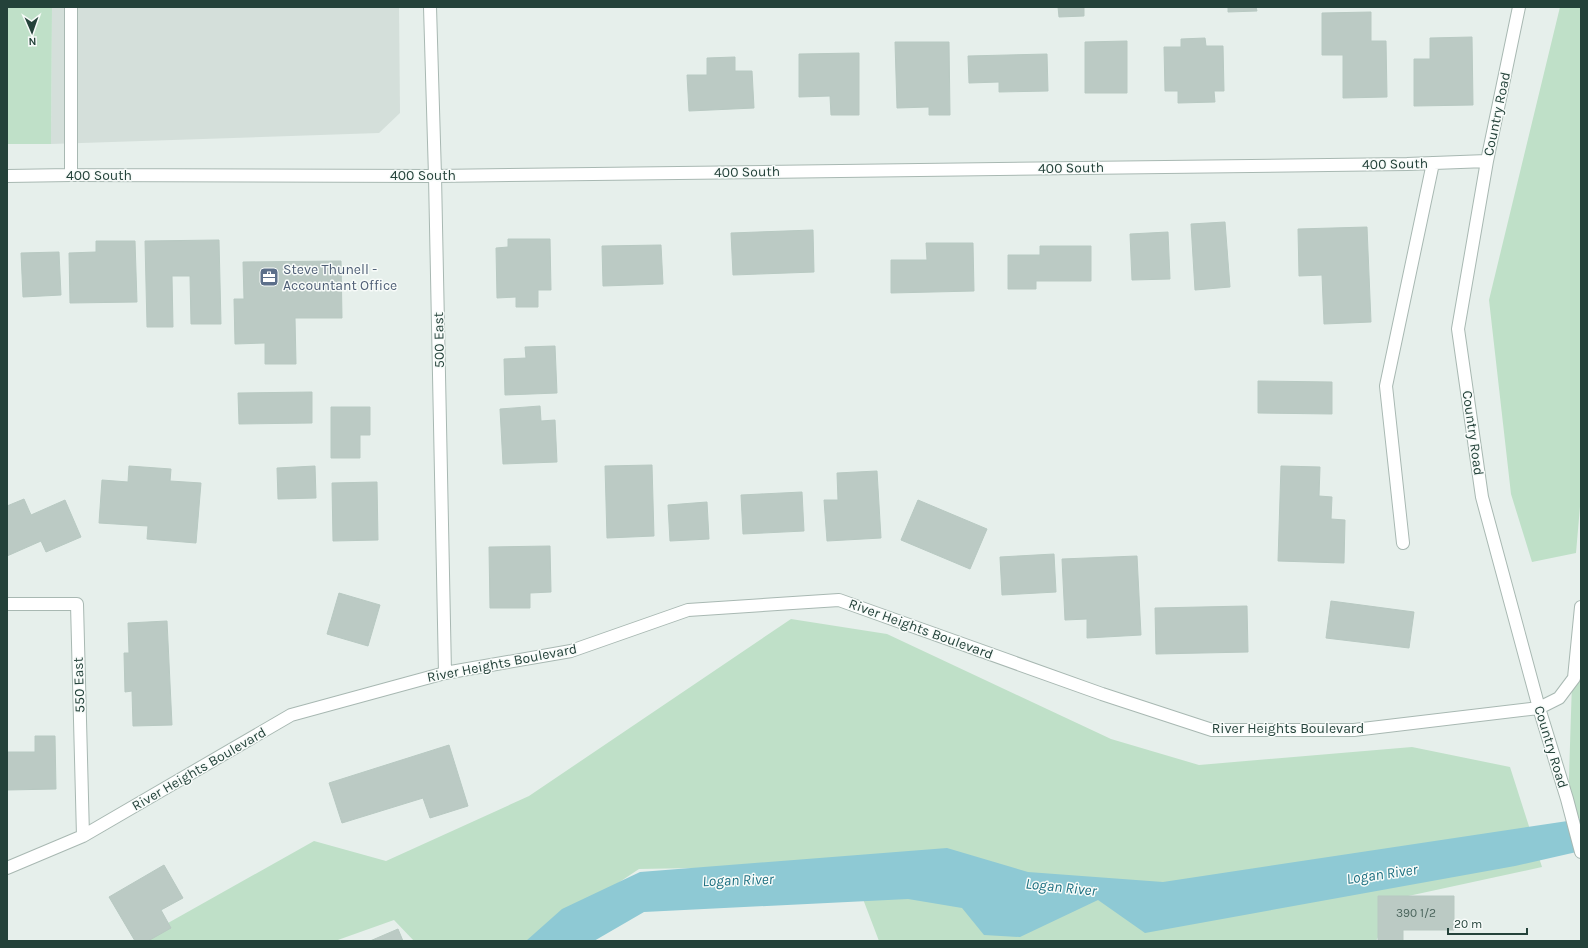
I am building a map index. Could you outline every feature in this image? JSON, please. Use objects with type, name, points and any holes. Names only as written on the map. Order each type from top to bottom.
[{"type":"street","points":[[71,7],[71,175]]},
{"type":"street","name":"500 East","points":[[430,7],[436,176],[445,673]]},
{"type":"street","name":"Country Road","points":[[1519,7],[1487,161],[1458,329],[1482,497],[1538,708],[1567,799],[1581,852]]},
{"type":"street","name":"400 South","points":[[7,176],[436,176],[1433,164],[1487,161]]},
{"type":"street","points":[[1403,543],[1386,386],[1433,164]]},
{"type":"street","name":"River Heights Boulevard","points":[[7,868],[83,836],[292,715],[445,673],[571,651],[688,610],[839,600],[1095,691],[1212,730],[1354,730],[1538,708],[1559,698],[1574,678],[1581,606]]},
{"type":"street","name":"550 East","points":[[7,604],[76,604],[83,836]]},
{"type":"shaded area","points":[[52,7],[399,7],[400,113],[379,133],[51,144]]},
{"type":"green space","points":[[7,7],[52,7],[51,144],[7,144]]},
{"type":"green space","points":[[1560,7],[1581,7],[1581,495],[1576,553],[1532,562],[1511,494],[1489,300]]},
{"type":"green space","points":[[791,619],[887,634],[1111,739],[1199,765],[1412,747],[1510,767],[1542,867],[1399,898],[1376,941],[879,941],[850,865],[639,869],[531,941],[414,941],[394,920],[335,941],[136,941],[314,841],[386,861],[529,796]]},
{"type":"green space","points":[[1581,641],[1581,830],[1568,808],[1573,651]]},
{"type":"water","name":"Logan River","points":[[1581,819],[1581,851],[1515,866],[1145,933],[1098,900],[1020,937],[984,935],[962,908],[908,899],[644,912],[594,941],[526,941],[562,909],[640,872],[947,848],[1028,872],[1163,882]]},
{"type":"building","points":[[1058,7],[1084,7],[1084,16],[1059,17]]},
{"type":"building","points":[[1228,7],[1256,7],[1257,11],[1228,12]]},
{"type":"building","points":[[1371,12],[1371,41],[1386,41],[1387,97],[1343,98],[1343,55],[1322,55],[1322,13]]},
{"type":"building","points":[[1472,37],[1473,105],[1414,106],[1414,59],[1430,59],[1430,38]]},
{"type":"building","points":[[1205,38],[1206,46],[1223,46],[1224,91],[1214,91],[1215,102],[1178,103],[1178,91],[1165,91],[1164,47],[1181,47],[1181,39]]},
{"type":"building","points":[[1127,41],[1127,93],[1085,93],[1085,42]]},
{"type":"building","points":[[895,42],[949,42],[950,115],[929,115],[929,107],[897,108]]},
{"type":"building","points":[[859,53],[859,115],[831,115],[830,96],[799,97],[799,54]]},
{"type":"building","points":[[1047,54],[1048,91],[999,92],[999,82],[969,83],[968,56]]},
{"type":"building","points":[[735,57],[735,71],[752,71],[754,108],[689,111],[687,75],[707,75],[707,58]]},
{"type":"building","points":[[1225,222],[1230,287],[1195,290],[1191,224]]},
{"type":"building","points":[[1367,227],[1371,322],[1324,324],[1322,275],[1299,276],[1298,229]]},
{"type":"building","points":[[813,230],[814,272],[733,275],[731,233]]},
{"type":"building","points":[[1168,232],[1170,279],[1132,280],[1130,234]]},
{"type":"building","points":[[508,239],[550,239],[551,290],[538,290],[538,307],[516,307],[516,297],[497,298],[496,248],[508,247]]},
{"type":"building","points":[[219,240],[221,324],[191,324],[190,276],[172,276],[173,327],[147,327],[145,241]]},
{"type":"building","points":[[96,241],[135,241],[137,302],[70,303],[69,253],[96,252]]},
{"type":"building","points":[[926,243],[973,243],[974,291],[891,293],[891,260],[927,260]]},
{"type":"building","points":[[661,245],[663,284],[603,286],[602,246]]},
{"type":"building","points":[[1040,246],[1091,246],[1091,281],[1036,281],[1036,289],[1008,289],[1008,255],[1040,255]]},
{"type":"building","points":[[59,252],[61,295],[23,297],[21,253]]},
{"type":"building","points":[[341,261],[342,318],[295,318],[296,364],[265,364],[265,343],[235,344],[234,299],[244,299],[243,262]]},
{"type":"building","points":[[555,346],[557,393],[505,395],[504,359],[526,358],[525,347]]},
{"type":"building","points":[[1258,381],[1332,382],[1332,414],[1258,413]]},
{"type":"building","points":[[312,392],[312,423],[239,424],[238,393]]},
{"type":"building","points":[[540,406],[541,421],[555,420],[557,462],[503,464],[500,409]]},
{"type":"building","points":[[331,407],[370,407],[370,435],[360,435],[360,458],[331,458]]},
{"type":"building","points":[[652,465],[654,536],[607,538],[605,466]]},
{"type":"building","points":[[129,466],[171,469],[170,481],[201,483],[196,543],[147,539],[148,526],[99,523],[102,480],[128,482]]},
{"type":"building","points":[[315,466],[316,498],[278,499],[277,468]]},
{"type":"building","points":[[1281,466],[1320,467],[1319,496],[1332,497],[1331,519],[1345,520],[1344,563],[1278,561]]},
{"type":"building","points":[[877,471],[881,538],[827,541],[824,500],[838,500],[837,473]]},
{"type":"building","points":[[377,482],[378,540],[333,541],[332,483]]},
{"type":"building","points":[[802,492],[804,531],[743,534],[741,495]]},
{"type":"building","points":[[24,499],[31,515],[65,500],[81,537],[46,552],[41,541],[7,556],[7,506]]},
{"type":"building","points":[[918,500],[987,529],[970,569],[901,540]]},
{"type":"building","points":[[707,502],[709,539],[670,541],[668,505]]},
{"type":"building","points":[[550,546],[551,592],[530,593],[530,608],[490,608],[489,547]]},
{"type":"building","points":[[1054,554],[1056,592],[1002,595],[1000,557]]},
{"type":"building","points":[[1137,556],[1141,635],[1087,638],[1087,619],[1065,620],[1062,559]]},
{"type":"building","points":[[339,593],[380,605],[368,646],[327,634]]},
{"type":"building","points":[[1331,601],[1414,612],[1409,648],[1326,638]]},
{"type":"building","points":[[1247,606],[1248,652],[1156,654],[1155,608]]},
{"type":"building","points":[[167,621],[172,725],[133,726],[132,691],[125,692],[124,653],[129,653],[128,623]]},
{"type":"building","points":[[35,736],[55,736],[56,789],[7,790],[7,752],[35,752]]},
{"type":"building","points":[[449,745],[468,806],[430,818],[423,798],[342,823],[329,783]]},
{"type":"building","points":[[164,865],[183,898],[161,910],[171,928],[148,941],[135,941],[109,897]]},
{"type":"building","points":[[1378,896],[1454,896],[1454,930],[1403,930],[1403,941],[1378,941]]},
{"type":"building","points":[[398,929],[403,941],[370,941]]},
{"type":"place","name":"Steve Thunell - Accountant Office","points":[[269,277]]}]
